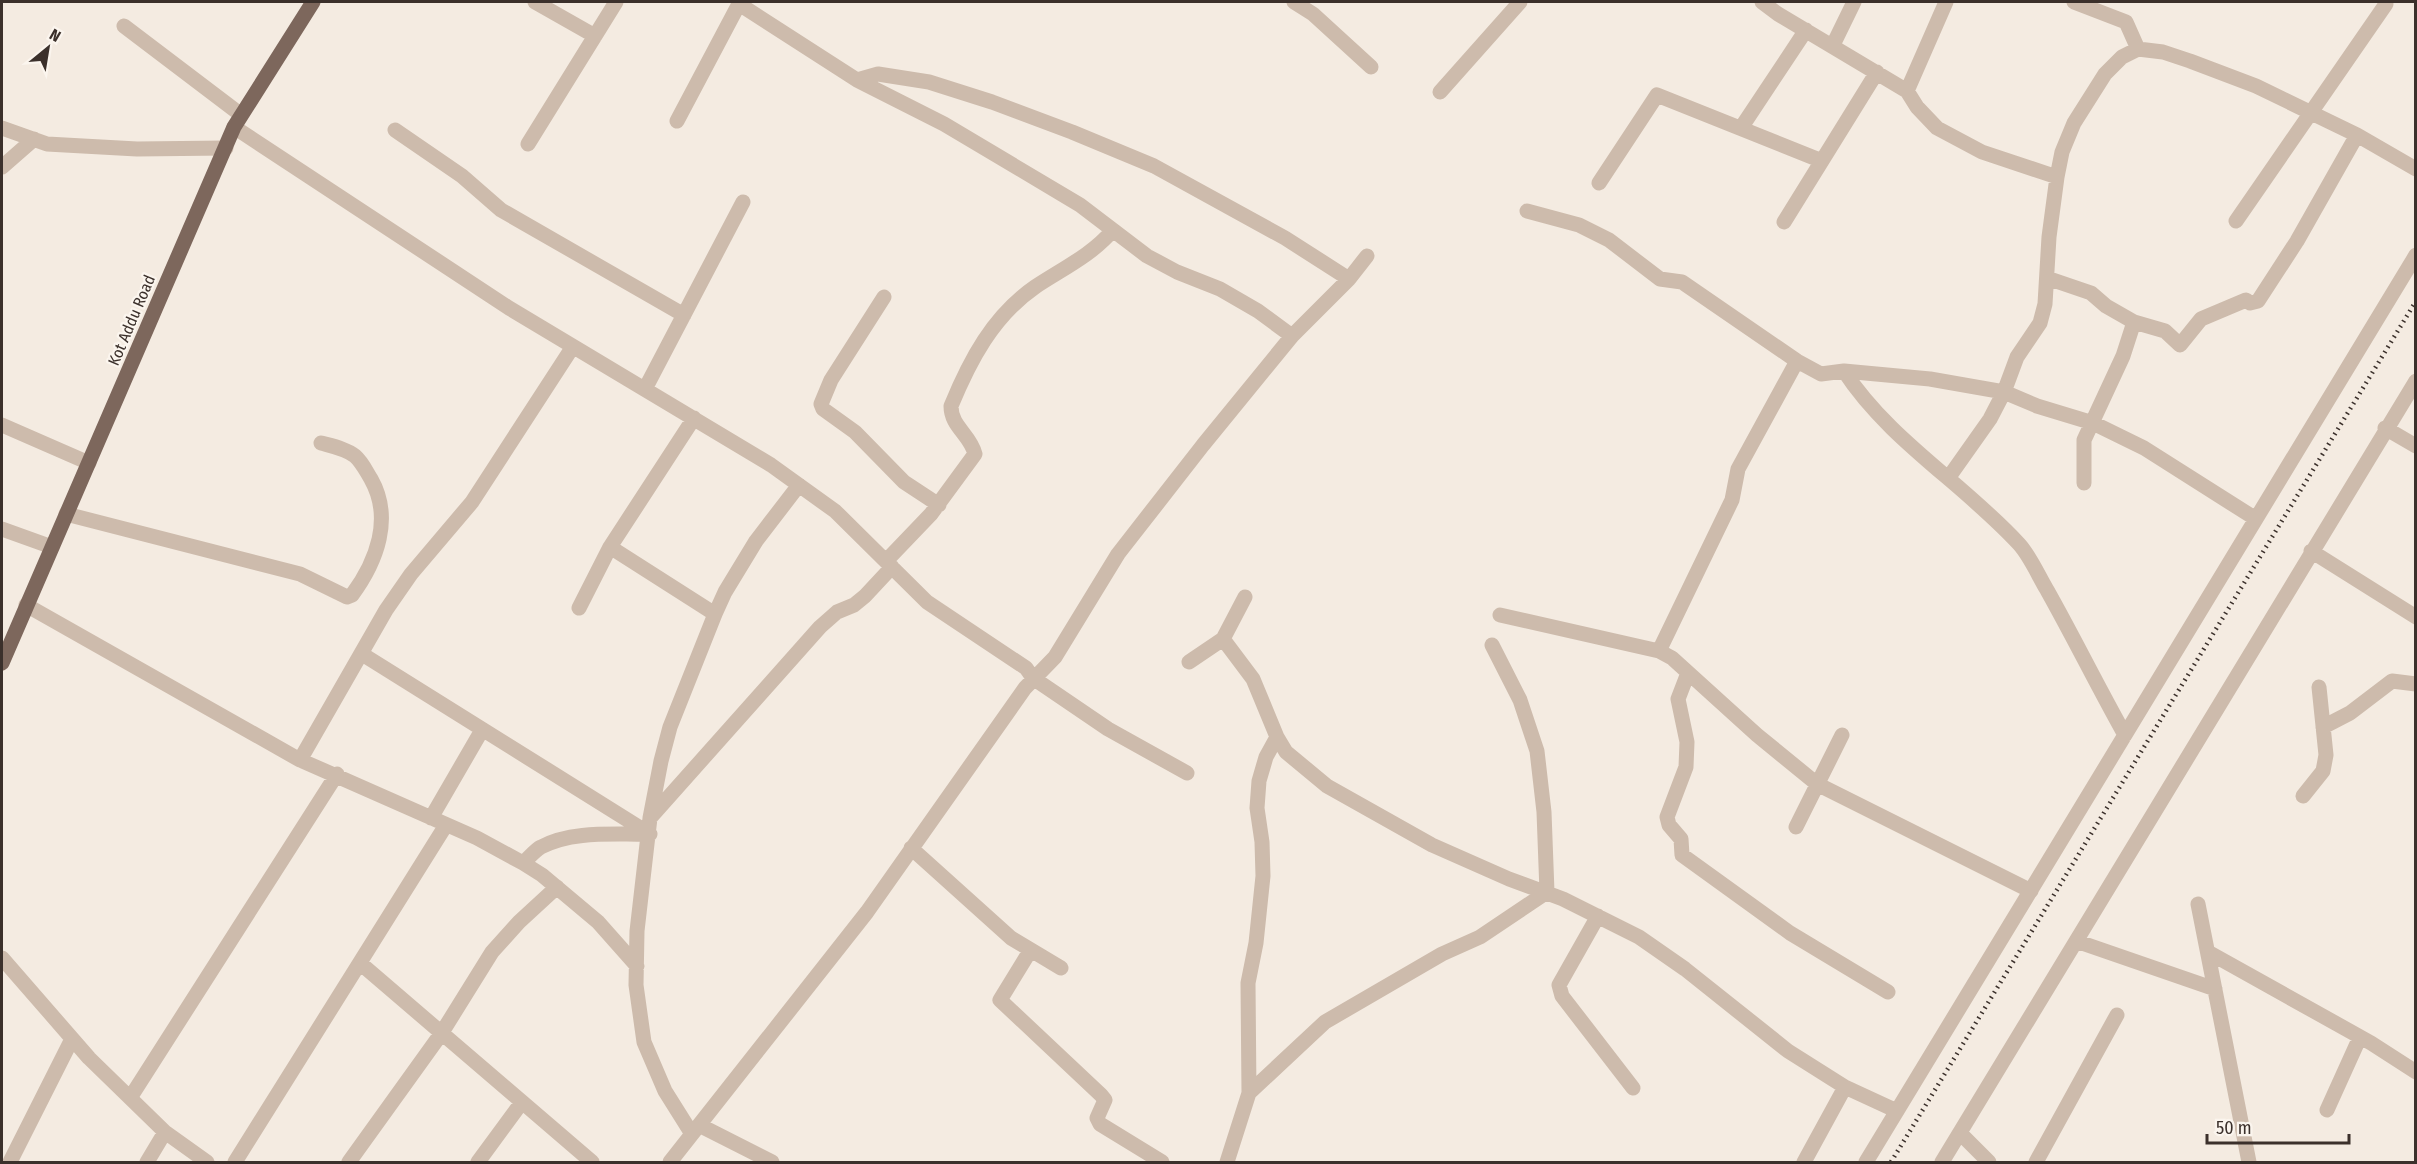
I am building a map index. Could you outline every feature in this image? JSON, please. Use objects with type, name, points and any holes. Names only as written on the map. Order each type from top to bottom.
[{"type":"main road","name":"Kot Addu Road","points":[[2,663],[237,121],[313,2]]},
{"type":"street","points":[[535,2],[595,36]]},
{"type":"street","points":[[528,144],[616,2]]},
{"type":"street","points":[[1294,2],[1313,14],[1371,68]]},
{"type":"street","points":[[1440,92],[1520,2]]},
{"type":"street","points":[[1762,2],[1778,14],[1907,91],[1917,107],[1937,128],[1982,152],[2057,177]]},
{"type":"street","points":[[1833,45],[1854,2]]},
{"type":"street","points":[[1907,91],[1946,2]]},
{"type":"street","points":[[2074,2],[2126,22],[2138,49]]},
{"type":"street","points":[[677,121],[740,3],[857,80],[944,124],[1080,205],[1147,256],[1178,272],[1220,289],[1258,311],[1292,336]]},
{"type":"street","points":[[2236,221],[2386,4]]},
{"type":"street","points":[[124,26],[237,121],[572,348],[645,388],[771,465],[835,511],[927,602],[1026,668],[1033,678],[1108,729],[1187,772]]},
{"type":"street","points":[[1741,128],[1806,30]]},
{"type":"street","points":[[1949,477],[1971,448],[2004,392],[2017,357],[2040,323],[2045,304],[2049,237],[2062,152],[2074,123],[2105,74],[2122,57],[2138,49],[2163,52],[2256,86],[2357,135],[2415,169]]},
{"type":"street","points":[[1784,222],[1877,72]]},
{"type":"street","points":[[857,80],[878,74],[929,82],[992,102],[1072,132],[1154,166],[1285,238],[1349,279]]},
{"type":"street","points":[[1599,183],[1657,95],[1822,161]]},
{"type":"street","points":[[2,128],[47,144],[137,150],[226,148]]},
{"type":"street","points":[[395,130],[462,176],[501,210],[684,315]]},
{"type":"street","points":[[2047,278],[2091,293],[2106,306],[2134,322],[2165,331],[2180,345],[2201,319],[2246,300],[2250,303],[2258,301],[2297,241],[2357,135]]},
{"type":"street","points":[[2,181],[4,164],[34,139]]},
{"type":"street","points":[[645,388],[743,202]]},
{"type":"street","points":[[1527,211],[1579,225],[1609,240],[1660,279],[1682,282],[1797,361],[1821,374],[1844,371],[1930,379],[2004,392],[2037,406],[2093,423],[2144,448],[2256,519]]},
{"type":"street","points":[[650,818],[820,627],[837,612],[854,605],[865,596],[939,505],[975,454],[972,444],[951,416],[951,406],[979,346],[1016,302],[1102,243],[1113,230]]},
{"type":"street","points":[[1866,1162],[2415,255]]},
{"type":"street","points":[[670,1162],[867,912],[1033,678],[1055,657],[1118,554],[1292,336],[1349,279],[1367,256]]},
{"type":"street","points":[[884,297],[831,380],[821,404],[823,409],[855,432],[879,454],[904,482],[939,505]]},
{"type":"street","points":[[2084,483],[2084,440],[2123,356],[2134,322]]},
{"type":"street","points":[[300,760],[392,601],[411,574],[472,501],[572,348]]},
{"type":"street","points":[[1659,651],[1732,500],[1738,469],[1797,361]]},
{"type":"street","points":[[1844,371],[1855,388],[1893,431],[1949,477],[2021,546],[2066,624],[2125,735]]},
{"type":"street","points":[[1942,1162],[2415,381]]},
{"type":"street","points":[[579,608],[610,547],[694,418]]},
{"type":"street","points":[[2,425],[89,463]]},
{"type":"street","points":[[2385,428],[2415,446]]},
{"type":"street","points":[[66,514],[300,574],[347,597],[352,595],[371,565],[382,526],[382,508],[376,489],[354,455],[321,443]]},
{"type":"street","points":[[772,1162],[696,1130],[666,1091],[644,1042],[636,985],[637,931],[650,834],[650,818],[670,727],[725,592],[756,541],[799,485]]},
{"type":"street","points":[[2,529],[52,547]]},
{"type":"street","points":[[610,547],[715,614]]},
{"type":"street","points":[[2311,551],[2415,617]]},
{"type":"street","points":[[1189,662],[1223,639],[1245,597]]},
{"type":"street","points":[[26,605],[300,760],[337,774],[523,863],[557,887],[598,922],[637,966]]},
{"type":"street","points":[[1500,615],[1659,651],[1672,658],[1757,735],[1817,784],[2031,891]]},
{"type":"street","points":[[1223,639],[1253,679],[1286,752],[1327,786],[1432,845],[1509,879],[1547,892],[1639,937],[1685,969],[1788,1051],[1845,1087],[1897,1111]]},
{"type":"street","points":[[1492,645],[1520,700],[1537,751],[1544,812],[1547,892]]},
{"type":"street","points":[[362,654],[650,834]]},
{"type":"street","points":[[1688,673],[1678,699],[1687,742],[1686,767],[1667,817],[1669,825],[1680,839],[1682,855],[1790,933],[1888,992]]},
{"type":"street","points":[[2323,727],[2350,713],[2392,681],[2415,684]]},
{"type":"street","points":[[2303,796],[2323,771],[2326,755],[2319,687]]},
{"type":"street","points":[[431,818],[482,730]]},
{"type":"street","points":[[1796,827],[1842,735]]},
{"type":"street","points":[[1227,1162],[1249,1093],[1248,983],[1256,943],[1263,876],[1262,842],[1257,808],[1258,781],[1266,757],[1277,736]]},
{"type":"street","points":[[130,1098],[337,774]]},
{"type":"street","points":[[235,1162],[446,825]]},
{"type":"street","points":[[523,863],[539,848],[558,840],[650,834]]},
{"type":"street","points":[[912,848],[1011,938],[1061,968]]},
{"type":"street","points":[[349,1162],[441,1034],[492,952],[519,922],[557,887]]},
{"type":"street","points":[[1249,1093],[1325,1022],[1442,954],[1480,937],[1547,892]]},
{"type":"street","points":[[2198,904],[2249,1162]]},
{"type":"street","points":[[1598,916],[1559,984],[1562,996],[1633,1088]]},
{"type":"street","points":[[2076,941],[2215,989]]},
{"type":"street","points":[[1030,951],[1000,1000],[1101,1095],[1105,1100],[1097,1118],[1100,1124],[1162,1162]]},
{"type":"street","points":[[2208,952],[2361,1037],[2415,1072]]},
{"type":"street","points":[[2,958],[72,1039],[130,1098],[165,1132],[207,1162]]},
{"type":"street","points":[[360,963],[587,1161]]},
{"type":"street","points":[[2036,1162],[2116,1014]]},
{"type":"street","points":[[2327,1110],[2361,1037]]},
{"type":"street","points":[[9,1162],[72,1039]]},
{"type":"street","points":[[1804,1162],[1845,1087]]},
{"type":"street","points":[[478,1162],[522,1102]]},
{"type":"street","points":[[147,1162],[165,1132]]},
{"type":"street","points":[[1960,1133],[1989,1162]]},
{"type":"railway","points":[[1891,1162],[2416,301]]}]
